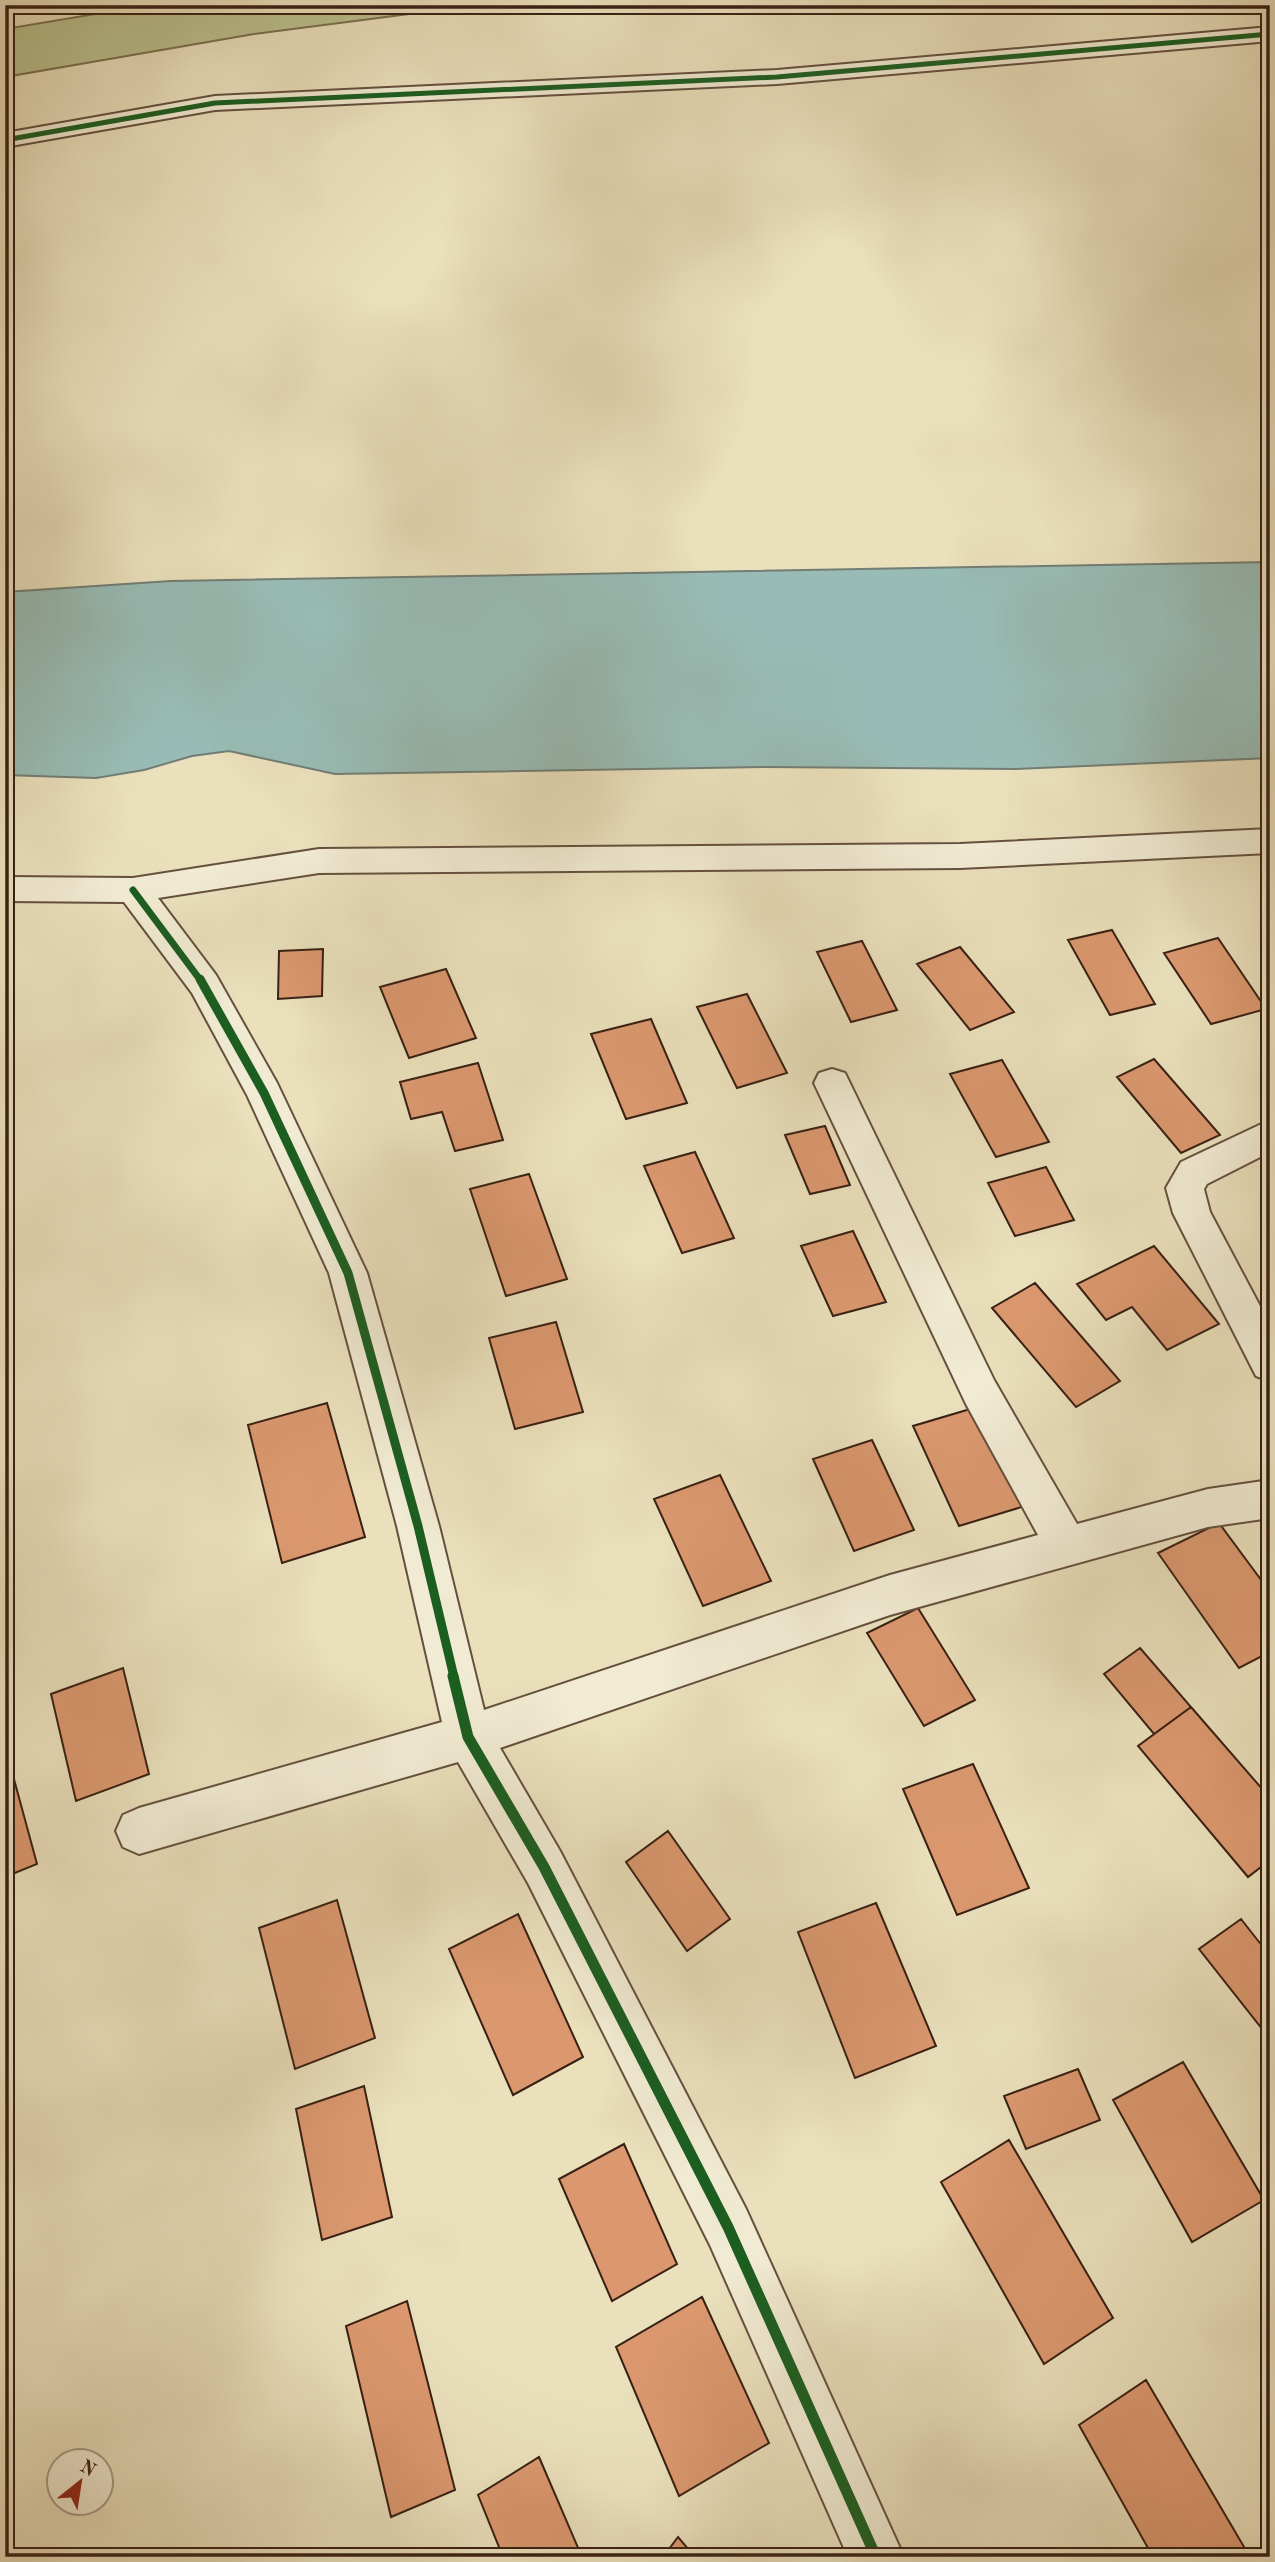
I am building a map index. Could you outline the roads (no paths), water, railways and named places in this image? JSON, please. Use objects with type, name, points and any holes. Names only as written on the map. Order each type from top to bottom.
[{"type":"street","points":[[5,139],[215,103],[777,77],[1270,34]]},
{"type":"street","points":[[5,889],[133,890],[319,861],[960,856],[1270,841]]},
{"type":"street","points":[[133,890],[210,996],[264,1093],[348,1273],[418,1525],[468,1737],[544,1867],[728,2227],[876,2557]]},
{"type":"street","points":[[832,1083],[980,1392],[1067,1546]]},
{"type":"street","points":[[1270,1135],[1194,1173],[1185,1188],[1192,1213],[1270,1364]]},
{"type":"street","points":[[139,1831],[468,1737],[890,1595],[1208,1508],[1270,1499]]},
{"type":"water","points":[[1270,562],[1270,758],[1016,769],[765,767],[335,774],[229,751],[192,756],[144,770],[96,778],[5,775],[5,592],[171,581]]}]
